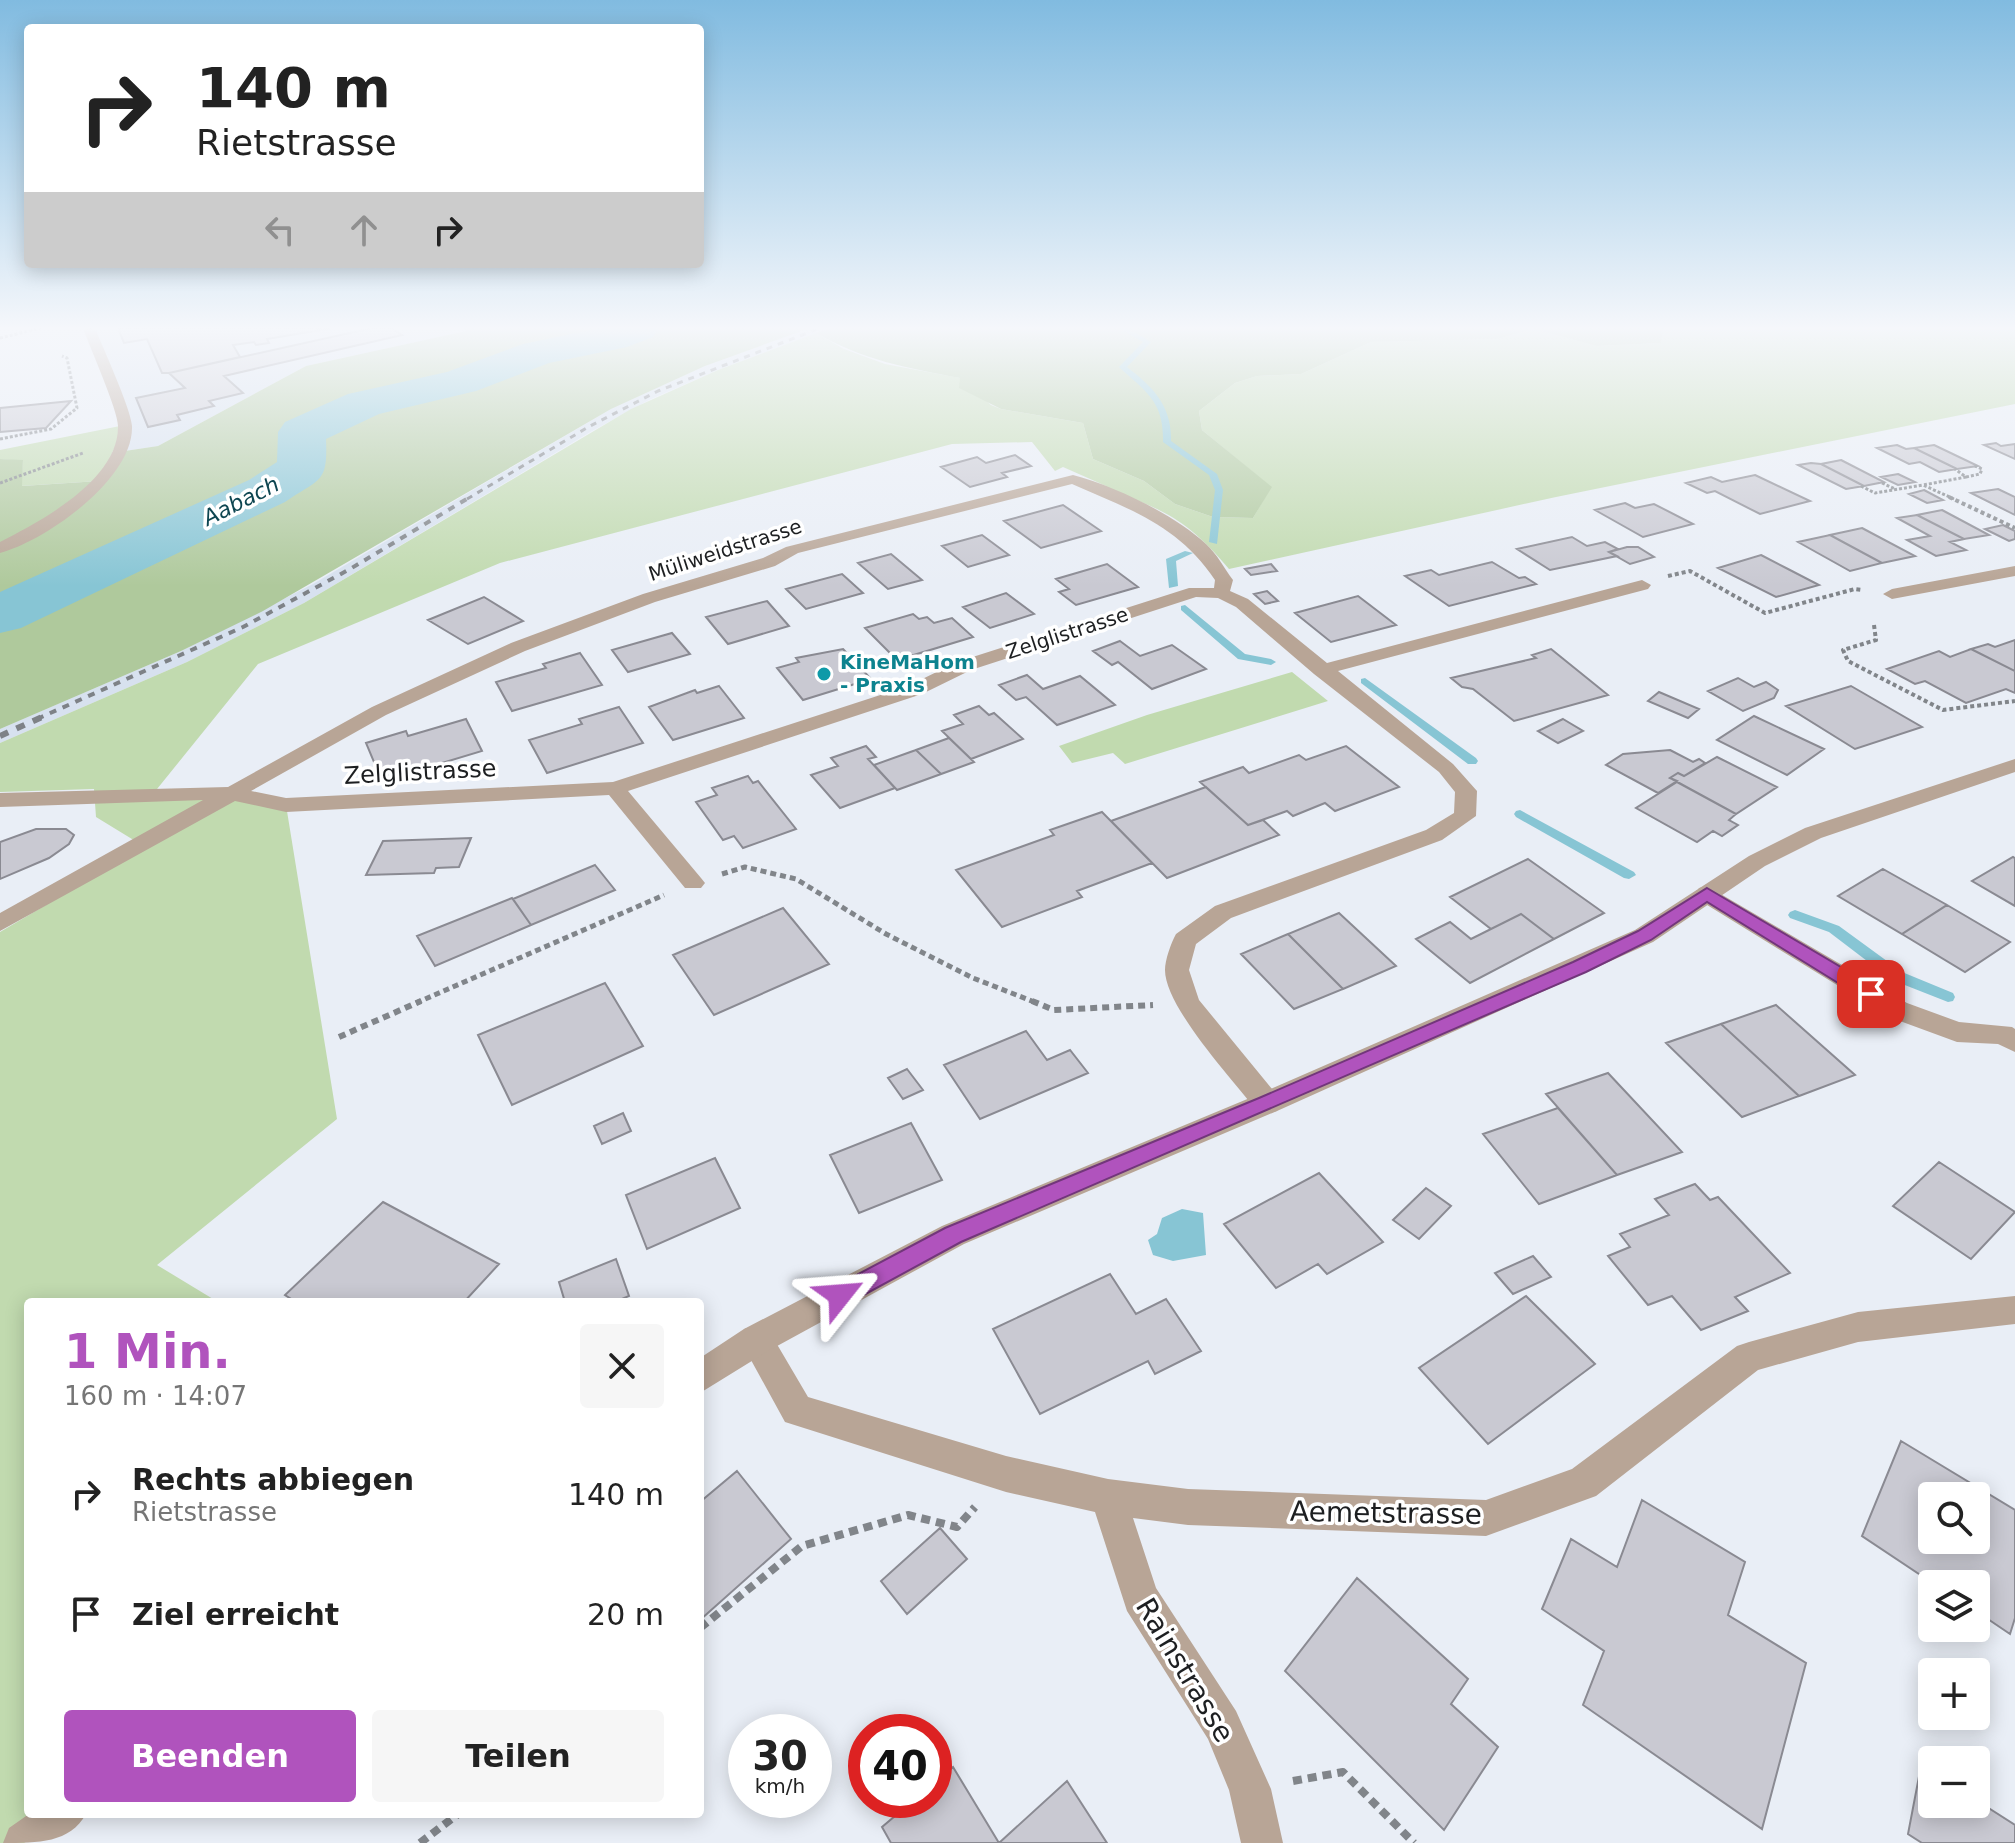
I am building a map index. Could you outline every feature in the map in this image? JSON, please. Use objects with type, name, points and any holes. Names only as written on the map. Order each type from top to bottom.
[{"type":"street","points":[[0,548],[79,504],[99,481],[120,447],[125,425],[121,414]]},
{"type":"street","name":"Müliweidstrasse","points":[[228,793],[392,705],[518,647],[649,598],[769,562],[792,550],[1073,479],[1140,508],[1186,535],[1219,571],[1224,580],[1221,593]]},
{"type":"street","points":[[1892,594],[2015,571]]},
{"type":"street","points":[[1321,670],[1642,585]]},
{"type":"street","name":"Zelglistrasse","points":[[0,800],[228,793],[286,805],[615,788],[915,690],[964,666],[1195,592],[1221,593]]},
{"type":"street","points":[[1221,593],[1242,603],[1321,670],[1446,768],[1466,791],[1465,816],[1434,835],[1223,912],[1185,940],[1177,970],[1187,1003],[1267,1103]]},
{"type":"street","points":[[704,1374],[756,1340],[953,1235],[1267,1103],[1580,967],[1644,936],[1757,861],[1813,833],[2015,765]]},
{"type":"street","points":[[615,788],[693,883]]},
{"type":"street","points":[[0,923],[228,793]]},
{"type":"street","points":[[1707,894],[1898,1010],[1957,1032],[2011,1034]]},
{"type":"street","name":"Aemetstrasse","points":[[756,1340],[797,1410],[1006,1474],[1108,1497],[1188,1507],[1486,1518],[1583,1483],[1749,1357],[1858,1327],[2015,1310]]},
{"type":"street","name":"Rainstrasse","points":[[1108,1497],[1140,1598],[1222,1725],[1250,1789],[1262,1843]]},
{"type":"street","points":[[24,1843],[59,1818]]},
{"type":"path","points":[[0,439],[60,427],[72,414]]},
{"type":"path","points":[[0,483],[79,454],[120,447]]},
{"type":"path","points":[[1861,486],[1875,493],[1923,485],[1980,474],[1982,469],[1975,466]]},
{"type":"path","points":[[1955,469],[1966,477]]},
{"type":"path","points":[[1882,483],[1896,489]]},
{"type":"path","points":[[1923,485],[2015,528]]},
{"type":"path","points":[[1642,585],[1690,571],[1765,613],[1855,589],[1892,594]]},
{"type":"path","points":[[1874,625],[1876,640],[1843,650],[1848,661],[1943,710],[2015,701]]},
{"type":"path","points":[[339,1037],[693,883],[745,867],[796,879],[886,934],[948,966],[1054,1010],[1187,1003]]},
{"type":"path","points":[[704,1625],[802,1546],[908,1515],[957,1527],[1006,1474]]},
{"type":"path","points":[[1250,1789],[1343,1772],[1414,1843]]},
{"type":"path","points":[[420,1843],[453,1818]]},
{"type":"shaded area","points":[[118,414],[217,414],[158,446],[118,452],[125,436]]},
{"type":"shaded area","points":[[602,414],[623,414],[304,603],[187,662],[0,743],[0,729],[181,651],[313,584]]},
{"type":"green space","points":[[217,414],[602,414],[263,611],[181,651],[0,729],[0,459],[23,460],[22,486],[99,481],[118,452],[158,446]]},
{"type":"green space","points":[[623,414],[1030,414],[1083,423],[1093,459],[1144,481],[1175,504],[1213,517],[1253,518],[1271,487],[1202,430],[1199,414],[1966,414],[1556,497],[1229,569],[1187,527],[1143,502],[1104,488],[1106,486],[1063,467],[1055,471],[1032,442],[952,444],[500,563],[258,664],[153,794],[286,805],[337,1119],[157,1265],[211,1298],[24,1298],[24,1818],[59,1818],[24,1843],[0,1843],[0,932],[145,847],[96,817],[94,789],[0,792],[0,743],[187,662],[304,603]]},
{"type":"green space","points":[[1030,414],[1199,414],[1202,430],[1272,487],[1253,518],[1213,517],[1175,504],[1144,481],[1093,459],[1083,423]]},
{"type":"green space","points":[[125,425],[99,481],[21,486],[23,461],[0,459],[0,450]]},
{"type":"green space","points":[[1292,672],[1328,701],[1125,764],[1113,753],[1072,763],[1059,746],[1147,715]]},
{"type":"water","points":[[1182,1209],[1203,1213],[1206,1255],[1173,1261],[1153,1255],[1148,1240],[1157,1234],[1162,1218]]},
{"type":"building","points":[[0,414],[59,414],[46,428],[0,432]]},
{"type":"building","points":[[143,414],[181,414],[177,415],[180,420],[148,427]]},
{"type":"building","points":[[1996,443],[2001,446],[2015,444],[2015,459],[1984,445]]},
{"type":"building","points":[[1897,445],[1914,448],[1957,469],[1939,472],[1920,462],[1909,464],[1877,448]]},
{"type":"building","points":[[1934,445],[1978,466],[1957,469],[1914,448]]},
{"type":"building","points":[[1015,455],[1031,466],[1002,473],[1007,477],[970,487],[941,467],[977,457],[986,463]]},
{"type":"building","points":[[1841,460],[1884,482],[1864,486],[1821,464]]},
{"type":"building","points":[[1821,464],[1864,486],[1846,489],[1798,465]]},
{"type":"building","points":[[1898,474],[1915,482],[1898,485],[1881,477]]},
{"type":"building","points":[[1755,475],[1810,501],[1760,514],[1715,491],[1707,493],[1686,483],[1711,477],[1722,482]]},
{"type":"building","points":[[1998,489],[2015,497],[2015,515],[1971,493]]},
{"type":"building","points":[[1924,490],[1943,500],[1927,503],[1909,494]]},
{"type":"building","points":[[1625,503],[1635,508],[1654,504],[1693,524],[1643,537],[1595,510]]},
{"type":"building","points":[[1063,505],[1101,531],[1041,548],[1004,521]]},
{"type":"building","points":[[1942,510],[1989,535],[1964,539],[1917,515]]},
{"type":"building","points":[[1917,515],[1964,539],[1950,542],[1966,550],[1936,556],[1907,540],[1930,536],[1897,518]]},
{"type":"building","points":[[2003,525],[2015,531],[2015,539],[2009,541],[1985,529]]},
{"type":"building","points":[[1862,528],[1915,556],[1882,563],[1830,535]]},
{"type":"building","points":[[982,535],[1009,555],[968,567],[942,546]]},
{"type":"building","points":[[1830,535],[1882,563],[1850,571],[1798,542]]},
{"type":"building","points":[[1572,537],[1587,546],[1605,542],[1618,549],[1609,552],[1617,556],[1550,570],[1517,549]]},
{"type":"building","points":[[1638,547],[1654,557],[1630,564],[1609,552]]},
{"type":"building","points":[[891,554],[922,580],[888,589],[858,563]]},
{"type":"building","points":[[1761,555],[1819,585],[1776,597],[1718,568]]},
{"type":"building","points":[[1492,562],[1536,584],[1449,606],[1405,576],[1431,570],[1439,575]]},
{"type":"building","points":[[1107,564],[1138,587],[1076,605],[1059,592],[1069,589],[1056,579]]},
{"type":"building","points":[[1271,564],[1277,571],[1251,575],[1245,569]]},
{"type":"building","points":[[842,574],[863,593],[806,609],[786,589]]},
{"type":"building","points":[[1267,591],[1278,601],[1265,604],[1254,594]]},
{"type":"building","points":[[1006,593],[1034,614],[990,628],[963,607]]},
{"type":"building","points":[[1358,596],[1396,625],[1331,642],[1295,613]]},
{"type":"building","points":[[484,597],[523,621],[468,644],[428,620]]},
{"type":"building","points":[[767,601],[789,626],[728,644],[706,617]]},
{"type":"building","points":[[913,614],[919,619],[927,617],[934,623],[952,618],[973,637],[897,660],[865,628]]},
{"type":"building","points":[[672,633],[690,654],[628,672],[612,650]]},
{"type":"building","points":[[2015,640],[2015,671],[1971,649],[1988,644],[1995,647]]},
{"type":"building","points":[[1120,641],[1140,656],[1172,645],[1206,669],[1152,689],[1118,662],[1112,665],[1093,651]]},
{"type":"building","name":"KineMaHom - Praxis","points":[[843,649],[871,679],[803,700],[777,668],[799,662],[796,658]]},
{"type":"building","points":[[1551,649],[1608,695],[1514,721],[1473,689],[1462,687],[1451,678],[1536,658],[1532,655]]},
{"type":"building","points":[[1971,649],[2015,671],[2015,693],[2006,689],[1966,703],[1925,681],[1915,684],[1887,669],[1939,651],[1950,657]]},
{"type":"building","points":[[580,653],[602,685],[512,711],[496,682],[546,668],[543,664]]},
{"type":"building","points":[[1027,675],[1043,689],[1080,676],[1115,705],[1057,725],[1026,697],[1016,700],[999,685]]},
{"type":"building","points":[[1738,678],[1754,687],[1766,682],[1778,690],[1774,698],[1743,711],[1708,691]]},
{"type":"building","points":[[719,686],[744,718],[673,740],[649,707],[695,690],[697,693]]},
{"type":"building","points":[[1851,686],[1922,727],[1855,749],[1786,706]]},
{"type":"building","points":[[1659,692],[1699,709],[1688,718],[1648,701]]},
{"type":"building","points":[[979,706],[989,715],[994,713],[1023,739],[971,759],[942,731],[963,724],[954,715]]},
{"type":"building","points":[[619,707],[643,743],[547,773],[529,740],[582,724],[579,719]]},
{"type":"building","points":[[1754,716],[1824,749],[1787,775],[1717,740]]},
{"type":"building","points":[[466,719],[482,751],[382,781],[366,743],[406,731],[408,736]]},
{"type":"building","points":[[1563,719],[1583,731],[1558,743],[1538,731]]},
{"type":"building","points":[[949,738],[974,762],[941,774],[916,750]]},
{"type":"building","points":[[866,746],[876,757],[868,759],[895,788],[840,808],[811,775],[838,766],[831,758]]},
{"type":"building","points":[[1346,746],[1399,787],[1335,811],[1325,803],[1293,816],[1287,811],[1248,825],[1200,782],[1243,767],[1249,773],[1299,755],[1306,760]]},
{"type":"building","points":[[916,750],[941,774],[897,790],[874,765]]},
{"type":"building","points":[[1670,750],[1693,762],[1699,759],[1705,763],[1684,776],[1678,773],[1670,778],[1677,781],[1658,793],[1606,765],[1623,754]]},
{"type":"building","points":[[1717,757],[1777,787],[1736,814],[1670,778],[1678,773],[1684,776]]},
{"type":"building","points":[[748,776],[753,783],[758,781],[796,829],[743,848],[734,836],[723,840],[696,802],[717,795],[712,788]]},
{"type":"building","points":[[1677,782],[1736,814],[1729,820],[1738,825],[1722,836],[1713,831],[1697,842],[1636,808]]},
{"type":"building","points":[[1206,787],[1248,825],[1263,820],[1279,835],[1167,878],[1111,821]]},
{"type":"building","points":[[1102,812],[1152,863],[1077,891],[1082,897],[1002,927],[956,870],[1054,835],[1050,830]]},
{"type":"building","points":[[36,829],[66,829],[74,835],[69,844],[49,858],[0,879],[0,842]]},
{"type":"building","points":[[471,838],[459,867],[436,868],[434,873],[366,875],[383,841]]},
{"type":"building","points":[[2015,858],[2015,906],[1972,881]]},
{"type":"building","points":[[1528,859],[1604,913],[1554,939],[1521,914],[1491,929],[1450,897]]},
{"type":"building","points":[[595,865],[615,890],[531,925],[513,899]]},
{"type":"building","points":[[1883,869],[1947,905],[1902,934],[1838,896]]},
{"type":"building","points":[[512,898],[531,925],[435,966],[417,936]]},
{"type":"building","points":[[1947,905],[2010,942],[1965,972],[1902,934]]},
{"type":"building","points":[[783,908],[829,964],[714,1015],[673,955]]},
{"type":"building","points":[[1339,913],[1396,966],[1343,989],[1288,934]]},
{"type":"building","points":[[1521,914],[1554,939],[1470,983],[1416,939],[1450,922],[1471,939]]},
{"type":"building","points":[[1288,934],[1343,989],[1294,1009],[1241,954]]},
{"type":"building","points":[[605,983],[643,1046],[512,1105],[478,1035]]},
{"type":"building","points":[[1776,1005],[1855,1075],[1799,1096],[1721,1024]]},
{"type":"building","points":[[1721,1024],[1799,1096],[1742,1117],[1666,1043]]},
{"type":"building","points":[[1026,1031],[1047,1060],[1070,1050],[1088,1073],[980,1119],[944,1065]]},
{"type":"building","points":[[907,1069],[923,1090],[903,1099],[888,1078]]},
{"type":"building","points":[[1608,1073],[1682,1152],[1617,1175],[1546,1094]]},
{"type":"building","points":[[1558,1108],[1617,1175],[1539,1204],[1483,1134]]},
{"type":"building","points":[[623,1113],[631,1131],[602,1144],[594,1126]]},
{"type":"building","points":[[911,1123],[942,1180],[859,1213],[830,1155]]},
{"type":"building","points":[[715,1158],[740,1208],[647,1249],[626,1195]]},
{"type":"building","points":[[1939,1162],[2015,1212],[1971,1259],[1893,1206]]},
{"type":"building","points":[[1319,1173],[1383,1242],[1327,1274],[1318,1264],[1276,1288],[1224,1224]]},
{"type":"building","points":[[1695,1184],[1710,1200],[1718,1197],[1790,1273],[1735,1297],[1748,1311],[1701,1330],[1672,1296],[1648,1305],[1608,1256],[1630,1247],[1620,1234],[1669,1215],[1655,1199]]},
{"type":"building","points":[[1426,1188],[1451,1206],[1419,1239],[1393,1220]]},
{"type":"building","points":[[383,1202],[499,1264],[468,1298],[290,1298],[285,1295]]},
{"type":"building","points":[[1533,1256],[1551,1277],[1513,1294],[1495,1273]]},
{"type":"building","points":[[616,1259],[629,1296],[564,1298],[559,1282]]},
{"type":"building","points":[[1110,1274],[1136,1314],[1166,1299],[1201,1351],[1155,1374],[1148,1361],[1040,1414],[993,1329]]},
{"type":"building","points":[[1526,1296],[1595,1364],[1488,1444],[1419,1368]]},
{"type":"building","points":[[1901,1441],[1969,1482],[1918,1482],[1918,1554],[1990,1554],[1990,1495],[2015,1510],[2015,1618],[2010,1634],[1990,1620],[1990,1570],[1918,1570],[1918,1573],[1862,1536]]},
{"type":"building","points":[[737,1471],[791,1539],[704,1616],[704,1499]]},
{"type":"building","points":[[1642,1500],[1745,1562],[1728,1615],[1806,1663],[1762,1829],[1583,1705],[1604,1651],[1542,1609],[1571,1539],[1617,1567]]},
{"type":"building","points":[[940,1528],[967,1559],[907,1614],[881,1581]]},
{"type":"building","points":[[1357,1578],[1468,1679],[1451,1704],[1498,1747],[1444,1830],[1285,1671]]},
{"type":"building","points":[[952,1768],[999,1843],[891,1843],[882,1827],[893,1818],[952,1818]]},
{"type":"building","points":[[1067,1781],[1107,1843],[999,1843]]},
{"type":"building","points":[[1918,1782],[1918,1818],[1990,1818],[1990,1809],[2015,1825],[2015,1843],[1922,1843],[1908,1834]]},
{"type":"waterway","name":"Aabach","points":[[0,615],[267,491],[302,468],[302,432],[342,414]]},
{"type":"waterway","points":[[1165,414],[1167,442],[1213,474],[1219,490],[1214,542]]},
{"type":"waterway","points":[[1173,586],[1171,559],[1188,553]]},
{"type":"waterway","points":[[1185,608],[1242,657],[1271,662]]},
{"type":"waterway","points":[[1365,681],[1472,761]]},
{"type":"waterway","points":[[1520,814],[1629,875]]},
{"type":"waterway","points":[[1795,915],[1834,929],[1897,976],[1948,997]]},
{"type":"railway","points":[[467,499],[613,414]]},
{"type":"railway","points":[[37,719],[243,627],[350,569],[470,497]]},
{"type":"railway","points":[[0,736],[42,717]]},
{"type":"place","name":"KineMaHom - Praxis","points":[[824,674]]},
{"type":"route","points":[[840,1295],[953,1235],[1580,967],[1644,936],[1707,894],[1871,994]]}]
